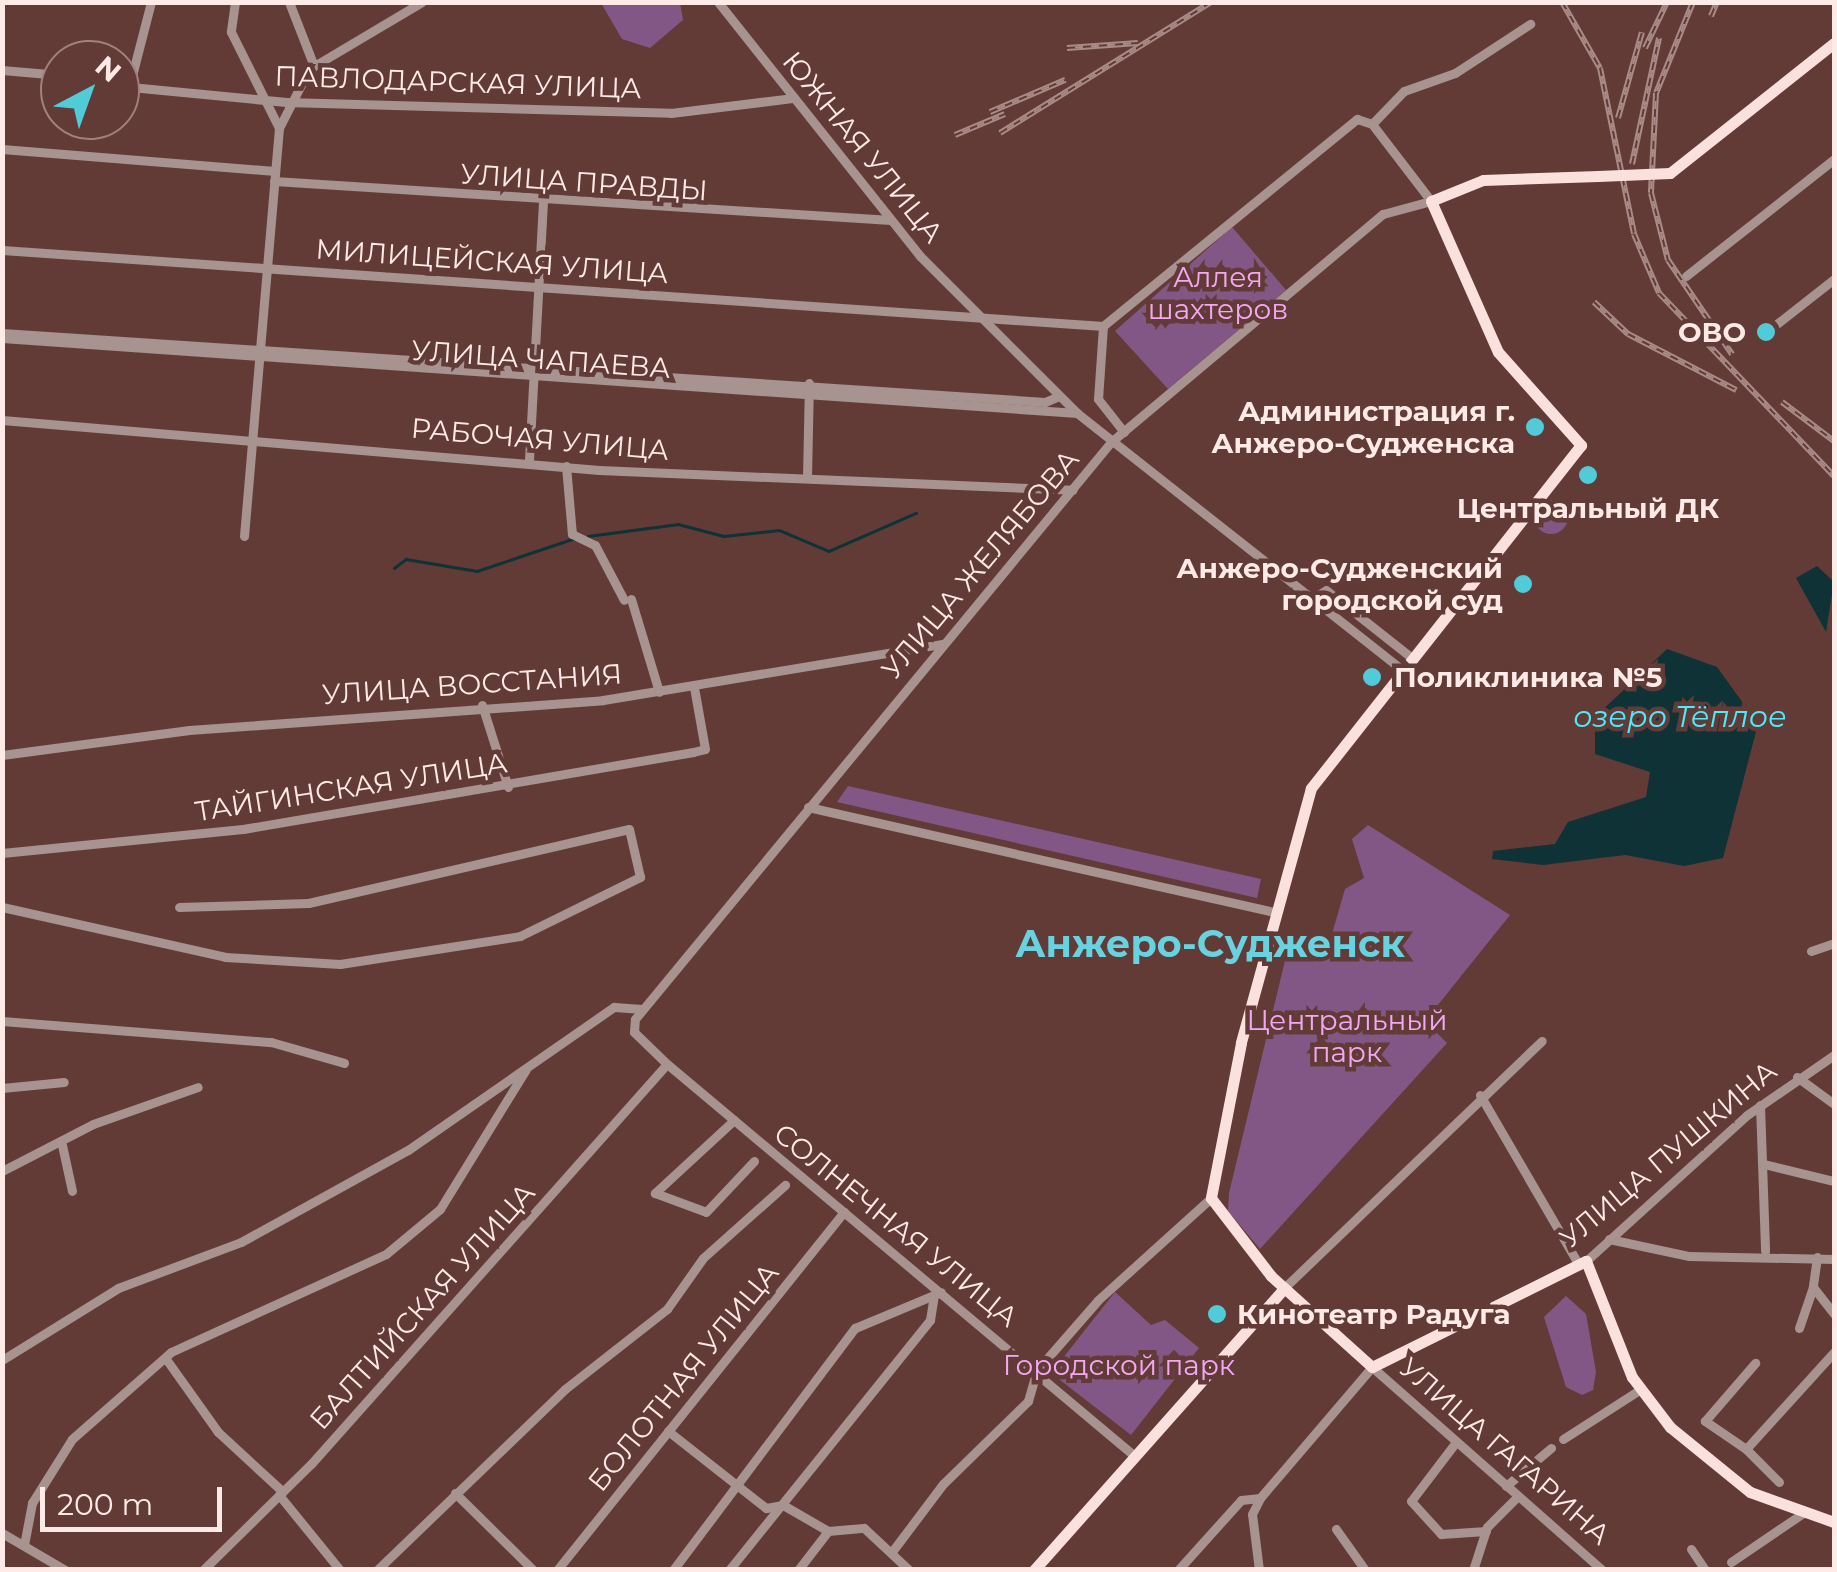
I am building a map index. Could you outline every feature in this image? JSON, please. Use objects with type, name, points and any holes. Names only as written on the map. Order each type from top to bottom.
[{"type":"main road","points":[[1211,1198],[1273,912],[1311,788],[1582,445],[1498,352],[1430,200],[1484,180],[1670,173],[1834,44]]},
{"type":"main road","name":"УЛИЦА ГАГАРИНА","points":[[1211,1198],[1284,1288],[1372,1367]]},
{"type":"main road","points":[[1582,1263],[1641,1389],[1702,1460],[1804,1513],[1834,1522]]},
{"type":"main road","name":"УЛИЦА ПУШКИНА","points":[[1372,1367],[1582,1263]]},
{"type":"main road","points":[[1034,1570],[1131,1453],[1284,1288]]},
{"type":"street","points":[[139,40],[151,2]]},
{"type":"street","points":[[235,2],[231,32],[268,99],[278,128],[244,536]]},
{"type":"street","points":[[289,2],[314,66]]},
{"type":"street","points":[[278,128],[314,66],[422,2]]},
{"type":"street","name":"ЮЖНАЯ УЛИЦА","points":[[718,2],[891,220],[1059,396],[1111,442],[1318,595]]},
{"type":"street","points":[[1124,432],[1098,399],[1103,326],[1342,127],[1372,124],[1404,91],[1455,73],[1530,24]]},
{"type":"street","points":[[2,70],[40,73]]},
{"type":"street","name":"ПАВЛОДАРСКАЯ УЛИЦА","points":[[140,87],[268,99],[671,113],[794,98]]},
{"type":"street","points":[[1372,124],[1430,200]]},
{"type":"street","name":"УЛИЦА ПРАВДЫ","points":[[2,148],[543,200],[891,220]]},
{"type":"street","points":[[1686,276],[1834,159]]},
{"type":"street","points":[[528,460],[543,200]]},
{"type":"street","name":"УЛИЦА ЖЕЛЯБОВА","points":[[634,1032],[642,1009],[1111,442],[1383,214],[1430,200]]},
{"type":"street","name":"МИЛИЦЕЙСКАЯ УЛИЦА","points":[[2,250],[978,314],[1103,326]]},
{"type":"street","points":[[1764,334],[1834,279]]},
{"type":"street","name":"УЛИЦА ЧАПАЕВА","points":[[2,335],[260,347],[1044,402],[1059,396]]},
{"type":"street","name":"УЛИЦА ЧАПАЕВА","points":[[2,335],[258,362],[808,401],[1077,413]]},
{"type":"street","points":[[807,477],[809,383]]},
{"type":"street","name":"РАБОЧАЯ УЛИЦА","points":[[2,420],[566,466],[1073,490]]},
{"type":"street","points":[[566,466],[572,534],[595,545],[628,600],[660,692]]},
{"type":"street","points":[[1403,670],[1318,595],[1326,590],[1412,658]]},
{"type":"street","name":"УЛИЦА ВОССТАНИЯ","points":[[2,754],[482,705],[660,692],[942,644]]},
{"type":"street","name":"ТАЙГИНСКАЯ УЛИЦА","points":[[2,853],[244,829],[704,749],[694,687]]},
{"type":"street","points":[[482,705],[508,786]]},
{"type":"street","points":[[808,807],[1273,912]]},
{"type":"street","points":[[2,907],[225,957],[340,964],[520,936],[640,877],[629,829],[308,902],[179,907]]},
{"type":"street","points":[[1811,951],[1834,944]]},
{"type":"street","points":[[2,1360],[118,1288],[241,1242],[408,1150],[614,1006],[642,1009]]},
{"type":"street","points":[[2,1021],[272,1042],[344,1063]]},
{"type":"street","name":"СОЛНЕЧНАЯ УЛИЦА","points":[[634,1032],[937,1294],[1038,1370],[1131,1453]]},
{"type":"street","points":[[1284,1288],[1480,1095],[1542,1041]]},
{"type":"street","name":"УЛИЦА ПУШКИНА","points":[[1582,1263],[1760,1105],[1834,1055]]},
{"type":"street","points":[[24,1545],[32,1503],[72,1439],[166,1359],[253,1310],[386,1254],[440,1208],[534,1060]]},
{"type":"street","name":"БАЛТИЙСКАЯ УЛИЦА","points":[[203,1570],[281,1494],[667,1064]]},
{"type":"street","points":[[1797,1077],[1834,1104]]},
{"type":"street","points":[[2,1088],[64,1082]]},
{"type":"street","points":[[2,1171],[62,1145],[93,1124],[198,1087]]},
{"type":"street","points":[[1480,1095],[1582,1263]]},
{"type":"street","points":[[1760,1105],[1765,1251]]},
{"type":"street","points":[[734,1120],[660,1188],[664,1202],[706,1212],[754,1161]]},
{"type":"street","points":[[62,1145],[72,1192]]},
{"type":"street","points":[[1764,1164],[1834,1181]]},
{"type":"street","points":[[377,1570],[455,1493],[667,1309],[704,1258],[786,1185]]},
{"type":"street","points":[[894,1550],[943,1484],[1028,1401],[1038,1370],[1211,1198]]},
{"type":"street","name":"БОЛОТНАЯ УЛИЦА","points":[[557,1570],[844,1212]]},
{"type":"street","points":[[1609,1238],[1716,1259],[1765,1251],[1834,1258]]},
{"type":"street","points":[[1799,1328],[1813,1287],[1816,1257]]},
{"type":"street","points":[[1813,1287],[1834,1314]]},
{"type":"street","points":[[673,1570],[854,1328],[937,1294]]},
{"type":"street","points":[[729,1570],[930,1320],[937,1294]]},
{"type":"street","points":[[1746,1449],[1834,1352]]},
{"type":"street","points":[[166,1359],[218,1432],[281,1494],[340,1570]]},
{"type":"street","points":[[1755,1364],[1705,1421],[1746,1449],[1779,1482]]},
{"type":"street","points":[[1259,1570],[1252,1514],[1260,1498],[1372,1367]]},
{"type":"street","name":"УЛИЦА ГАГАРИНА","points":[[1372,1367],[1602,1570]]},
{"type":"street","points":[[1823,1367],[1834,1376]]},
{"type":"street","points":[[1563,1439],[1641,1389]]},
{"type":"street","points":[[668,1430],[766,1508],[783,1505],[828,1531],[864,1528],[894,1550],[909,1570]]},
{"type":"street","points":[[1456,1442],[1411,1502],[1441,1534],[1486,1531]]},
{"type":"street","points":[[1506,1486],[1551,1448]]},
{"type":"street","points":[[455,1493],[533,1570]]},
{"type":"street","points":[[1473,1570],[1486,1531],[1518,1496]]},
{"type":"street","points":[[1178,1570],[1241,1500],[1260,1498]]},
{"type":"street","points":[[1731,1562],[1804,1513]]},
{"type":"street","points":[[1336,1529],[1365,1570]]},
{"type":"street","points":[[798,1570],[828,1531]]},
{"type":"street","points":[[2,1533],[65,1570]]},
{"type":"street","points":[[1691,1548],[1705,1570]]},
{"type":"green space","points":[[601,3],[680,3],[683,20],[650,48],[622,39]]},
{"type":"green space","name":"Аллея шахтеров","points":[[1232,227],[1286,290],[1168,389],[1115,331]]},
{"type":"green space","points":[[1551,500],[1563,505],[1568,517],[1563,529],[1551,534],[1539,529],[1534,517],[1539,505]]},
{"type":"green space","points":[[848,786],[1261,879],[1257,898],[837,802]]},
{"type":"green space","name":"Центральный парк","points":[[1368,825],[1510,915],[1425,1021],[1447,1043],[1260,1249],[1228,1211],[1229,1193],[1289,944],[1327,951],[1345,889],[1364,878],[1352,839]]},
{"type":"green space","name":"Городской парк","points":[[1115,1292],[1151,1325],[1165,1320],[1199,1348],[1131,1435],[1051,1373]]},
{"type":"green space","points":[[1566,1296],[1586,1314],[1596,1372],[1593,1390],[1582,1395],[1566,1387],[1544,1317]]},
{"type":"water","points":[[1817,566],[1834,582],[1826,632],[1796,578]]},
{"type":"water","name":"озеро Тёплое","points":[[1667,649],[1717,667],[1758,724],[1723,858],[1684,866],[1625,855],[1543,865],[1492,859],[1493,851],[1555,844],[1568,822],[1646,797],[1650,772],[1595,754],[1595,717]]},
{"type":"waterway","points":[[588,536],[678,524],[724,536],[779,530],[829,551],[916,513]]},
{"type":"waterway","points":[[394,568],[406,559],[477,571],[575,538]]},
{"type":"railway","points":[[1000,133],[1211,2]]},
{"type":"railway","points":[[1562,2],[1600,68],[1634,234],[1659,293],[1834,476]]},
{"type":"railway","points":[[1645,48],[1667,2]]},
{"type":"railway","points":[[1693,2],[1656,93],[1651,193],[1668,260],[1732,354]]},
{"type":"railway","points":[[1711,16],[1717,2]]},
{"type":"railway","points":[[1618,118],[1642,32]]},
{"type":"railway","points":[[1632,164],[1659,38]]},
{"type":"railway","points":[[1067,48],[1138,43]]},
{"type":"railway","points":[[990,112],[1065,80]]},
{"type":"railway","points":[[955,135],[1005,114]]},
{"type":"railway","points":[[1594,302],[1628,334],[1736,390]]},
{"type":"railway","points":[[1782,402],[1834,441]]},
{"type":"place","name":"ОВО","points":[[1766,332]]},
{"type":"place","name":"Администрация г. Анжеро-Судженска","points":[[1535,427]]},
{"type":"place","name":"Центральный ДК","points":[[1588,475]]},
{"type":"place","name":"Анжеро-Судженский городской суд","points":[[1523,584]]},
{"type":"place","name":"Поликлиника №5","points":[[1372,677]]},
{"type":"place","name":"Кинотеатр Радуга","points":[[1217,1314]]},
{"type":"district","name":"Анжеро-Судженск","points":[[1210,944]]}]
